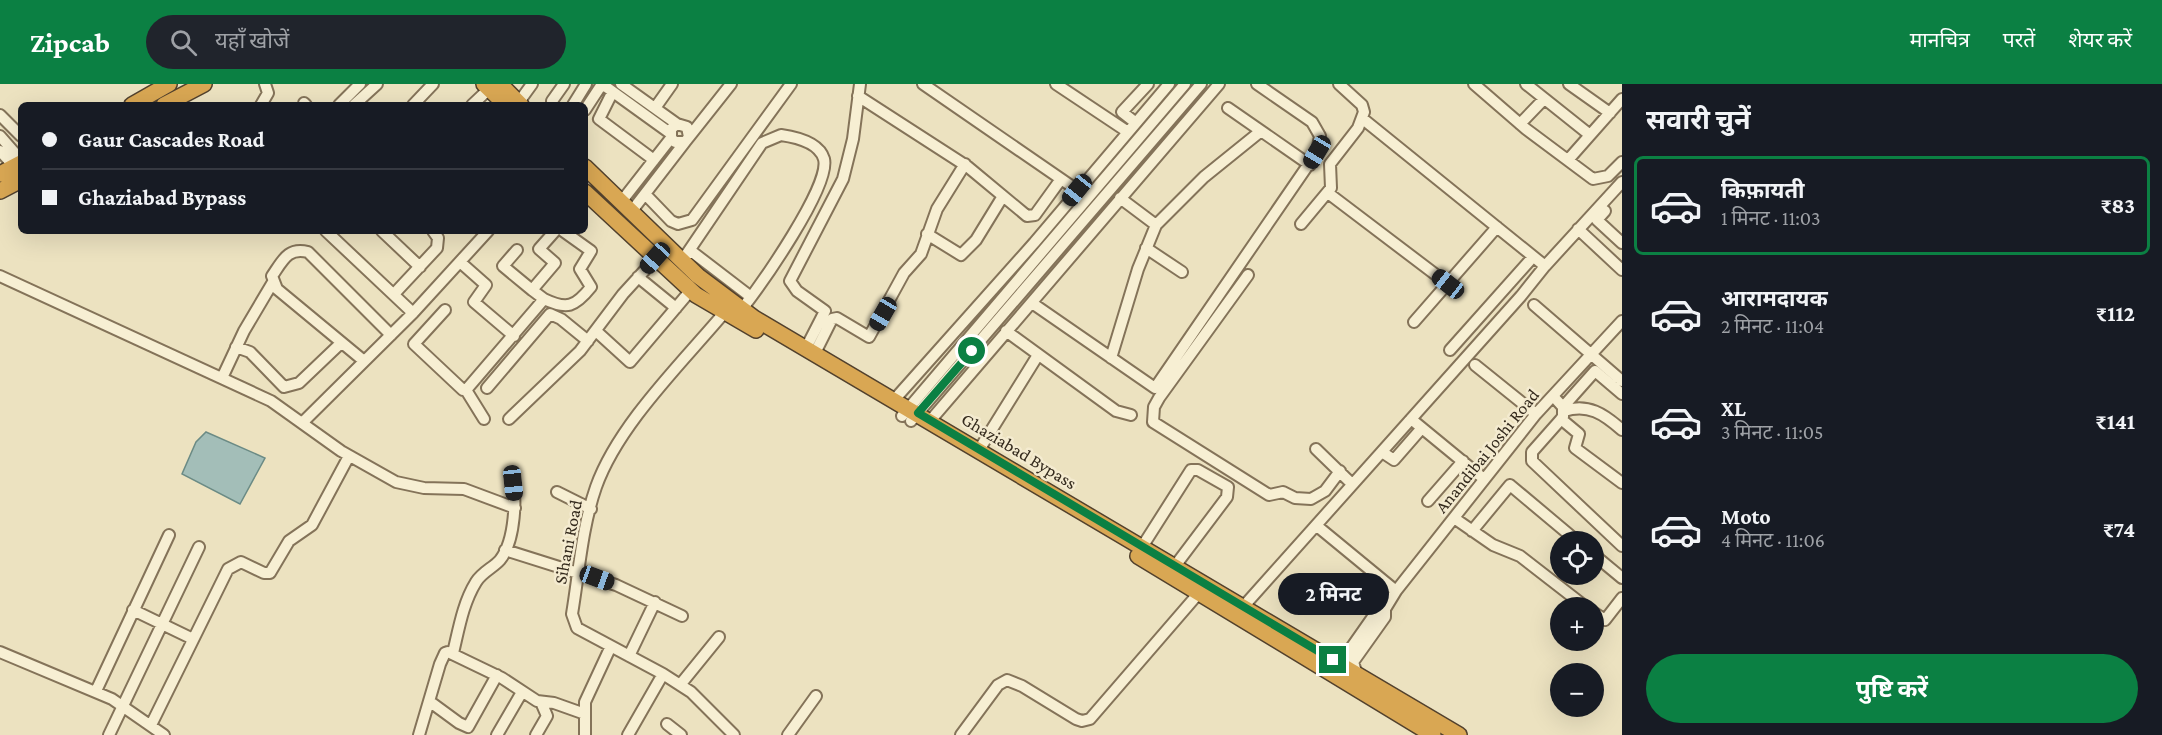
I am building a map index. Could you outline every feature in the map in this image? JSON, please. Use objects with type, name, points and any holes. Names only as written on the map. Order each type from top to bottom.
[{"type":"highway","points":[[137,102],[169,84]]},
{"type":"highway","points":[[170,102],[204,84]]},
{"type":"highway","points":[[491,86],[512,102]]},
{"type":"highway","points":[[0,174],[18,167]]},
{"type":"highway","points":[[0,191],[18,168]]},
{"type":"highway","name":"Ghaziabad Bypass","points":[[588,170],[626,207],[686,256],[698,276],[746,303],[810,350],[894,400],[914,416],[1198,594],[1336,669],[1358,675],[1449,733]]},
{"type":"highway","name":"Ghaziabad Bypass","points":[[588,195],[691,290],[724,313],[979,450],[1175,566],[1243,607],[1433,735]]},
{"type":"street","points":[[263,102],[268,93],[265,84]]},
{"type":"street","points":[[342,102],[360,84]]},
{"type":"street","points":[[357,102],[377,84]]},
{"type":"street","points":[[416,102],[433,84]]},
{"type":"street","points":[[517,102],[532,84]]},
{"type":"street","points":[[575,102],[586,84]]},
{"type":"street","points":[[588,105],[602,84],[612,93],[673,132]]},
{"type":"street","points":[[621,84],[655,108],[673,132],[675,142],[687,139]]},
{"type":"street","points":[[655,108],[672,84]]},
{"type":"street","points":[[626,207],[645,194],[731,84]]},
{"type":"street","points":[[645,194],[671,221],[687,223],[791,84]]},
{"type":"street","points":[[860,84],[854,139],[843,179],[790,281],[797,291],[835,318],[869,337],[904,273],[921,254],[937,209],[965,164]]},
{"type":"street","points":[[923,84],[1077,190]]},
{"type":"street","points":[[1056,84],[1128,132]]},
{"type":"street","points":[[1136,123],[1122,112],[1147,84]]},
{"type":"street","points":[[914,416],[1185,84]]},
{"type":"street","points":[[1047,255],[1201,84]]},
{"type":"street","points":[[914,416],[1006,331],[1032,303],[1060,267],[1219,84]]},
{"type":"street","points":[[1032,303],[1155,388],[1310,165],[1320,143],[1318,129],[1257,84]]},
{"type":"street","points":[[1300,224],[1328,193],[1332,182],[1330,164],[1363,119],[1362,105],[1339,84]]},
{"type":"street","points":[[1526,84],[1590,135]]},
{"type":"street","points":[[1569,84],[1610,113]]},
{"type":"street","points":[[475,102],[491,86]]},
{"type":"street","points":[[1480,86],[1520,124],[1593,179],[1608,176],[1622,162]]},
{"type":"street","points":[[894,400],[1034,243],[1166,88],[1172,99]]},
{"type":"street","points":[[558,92],[573,102]]},
{"type":"street","points":[[612,93],[599,119],[654,160]]},
{"type":"street","points":[[858,96],[965,164],[1027,216],[1035,215],[1061,179]]},
{"type":"street","points":[[1189,98],[1198,106]]},
{"type":"street","points":[[1520,124],[1544,99]]},
{"type":"street","points":[[1568,160],[1622,99]]},
{"type":"street","points":[[1227,108],[1310,165]]},
{"type":"street","points":[[0,115],[18,133]]},
{"type":"street","points":[[1363,119],[1545,266]]},
{"type":"street","points":[[626,207],[673,132],[687,127],[687,139]]},
{"type":"street","points":[[1111,358],[1146,248],[1156,225],[1204,177],[1261,131]]},
{"type":"street","points":[[686,256],[762,143],[781,135],[816,147],[824,158],[821,177],[784,250],[746,303]]},
{"type":"street","points":[[0,136],[18,165]]},
{"type":"street","points":[[0,151],[18,166]]},
{"type":"street","points":[[1243,607],[1622,182]]},
{"type":"street","points":[[1328,193],[1448,284]]},
{"type":"street","points":[[1622,193],[1597,220],[1622,243]]},
{"type":"street","points":[[927,234],[961,255],[976,240],[1003,196]]},
{"type":"street","points":[[1120,198],[1156,225]]},
{"type":"street","points":[[1414,322],[1497,227]]},
{"type":"street","points":[[1578,230],[1622,270]]},
{"type":"street","points":[[329,234],[413,314]]},
{"type":"street","points":[[385,234],[420,267]]},
{"type":"street","points":[[394,294],[437,248],[438,238],[435,234]]},
{"type":"street","points":[[302,423],[413,314],[485,234]]},
{"type":"street","points":[[532,290],[555,264],[539,249],[552,234]]},
{"type":"street","points":[[517,250],[503,266],[544,299],[562,307],[578,302],[591,287],[580,269],[591,251],[567,234]]},
{"type":"street","points":[[1034,243],[1060,267]]},
{"type":"street","points":[[1146,248],[1182,272]]},
{"type":"street","points":[[364,361],[281,293],[273,282],[272,276],[288,254],[293,251],[308,252],[391,335]]},
{"type":"street","points":[[1450,350],[1533,257]]},
{"type":"street","points":[[509,419],[588,340],[655,258]]},
{"type":"street","points":[[460,262],[486,285],[474,302],[514,336]]},
{"type":"street","points":[[1248,275],[1154,407],[1153,423],[1269,495],[1283,492],[1295,498],[1311,498],[1324,491],[1340,471]]},
{"type":"street","points":[[0,276],[272,401],[349,456],[409,487],[464,489],[515,508]]},
{"type":"street","points":[[638,277],[676,308]]},
{"type":"street","points":[[222,378],[236,347],[273,282]]},
{"type":"street","points":[[596,331],[630,362],[691,290]]},
{"type":"street","points":[[466,390],[544,299]]},
{"type":"street","points":[[1534,304],[1622,381]]},
{"type":"street","points":[[445,310],[414,344],[463,390],[466,390],[484,419]]},
{"type":"street","points":[[810,350],[825,311]]},
{"type":"street","name":"Sihani Road","points":[[724,313],[630,425],[612,452],[596,488],[579,571],[573,614],[574,624],[680,685],[702,702],[734,735]]},
{"type":"street","points":[[487,388],[550,314],[561,319],[588,340]]},
{"type":"street","points":[[810,350],[835,318]]},
{"type":"street","name":"Anandibai Joshi Road","points":[[1358,675],[1353,662],[1385,616],[1385,609],[1396,591],[1536,414],[1622,321]]},
{"type":"street","points":[[1006,331],[1116,411],[1131,415]]},
{"type":"street","points":[[236,347],[250,352],[284,387],[298,383],[341,343]]},
{"type":"street","points":[[979,450],[1038,355]]},
{"type":"street","points":[[1475,365],[1536,414]]},
{"type":"street","points":[[1622,394],[1595,371],[1532,452],[1532,461],[1622,546]]},
{"type":"street","points":[[1553,396],[1579,434],[1575,448],[1622,483]]},
{"type":"street","points":[[1562,412],[1581,407],[1606,416],[1622,430]]},
{"type":"street","points":[[1411,419],[1484,479]]},
{"type":"street","points":[[1382,452],[1394,460],[1421,429]]},
{"type":"street","points":[[1316,449],[1352,484]]},
{"type":"street","points":[[151,725],[228,569],[241,562],[264,573],[270,573],[289,541],[312,525],[349,456]]},
{"type":"street","points":[[1428,501],[1463,461]]},
{"type":"street","points":[[1142,547],[1191,470],[1198,470],[1228,488],[1227,498],[1175,566]]},
{"type":"street","points":[[453,653],[463,610],[470,593],[480,576],[500,560],[505,550],[515,508],[510,474]]},
{"type":"street","points":[[1331,483],[1343,495]]},
{"type":"street","points":[[1472,531],[1510,484],[1565,531]]},
{"type":"street","points":[[557,492],[591,509]]},
{"type":"street","points":[[1454,518],[1493,545],[1520,556],[1573,597]]},
{"type":"street","points":[[1317,526],[1396,591]]},
{"type":"street","points":[[96,691],[169,535]]},
{"type":"street","points":[[109,735],[199,547]]},
{"type":"street","points":[[505,550],[579,571],[655,602],[682,616]]},
{"type":"street","points":[[1604,563],[1622,578]]},
{"type":"street","points":[[962,735],[998,685],[1007,680],[1022,686],[1076,719],[1082,721],[1090,719],[1198,594]]},
{"type":"street","points":[[1604,619],[1622,598]]},
{"type":"street","points":[[629,656],[655,602]]},
{"type":"street","name":"Anandibai Joshi Road","points":[[1336,669],[1377,611],[1385,609]]},
{"type":"street","points":[[133,610],[193,639]]},
{"type":"street","points":[[680,685],[719,637]]},
{"type":"street","points":[[585,735],[585,714],[591,685],[611,646]]},
{"type":"street","points":[[0,652],[96,691],[124,706],[164,735]]},
{"type":"street","points":[[419,735],[445,653],[453,653],[497,675],[541,702],[554,703],[585,714]]},
{"type":"street","points":[[628,735],[663,674]]},
{"type":"street","points":[[429,701],[468,727],[497,675]]},
{"type":"street","points":[[497,735],[522,692]]},
{"type":"street","points":[[788,735],[816,696]]},
{"type":"street","points":[[536,735],[546,720],[541,702]]},
{"type":"street","points":[[667,724],[681,735]]},
{"type":"water","points":[[206,432],[265,458],[240,504],[182,474],[196,442]]},
{"type":"route","points":[[972,351],[918,413],[1333,660]]}]
